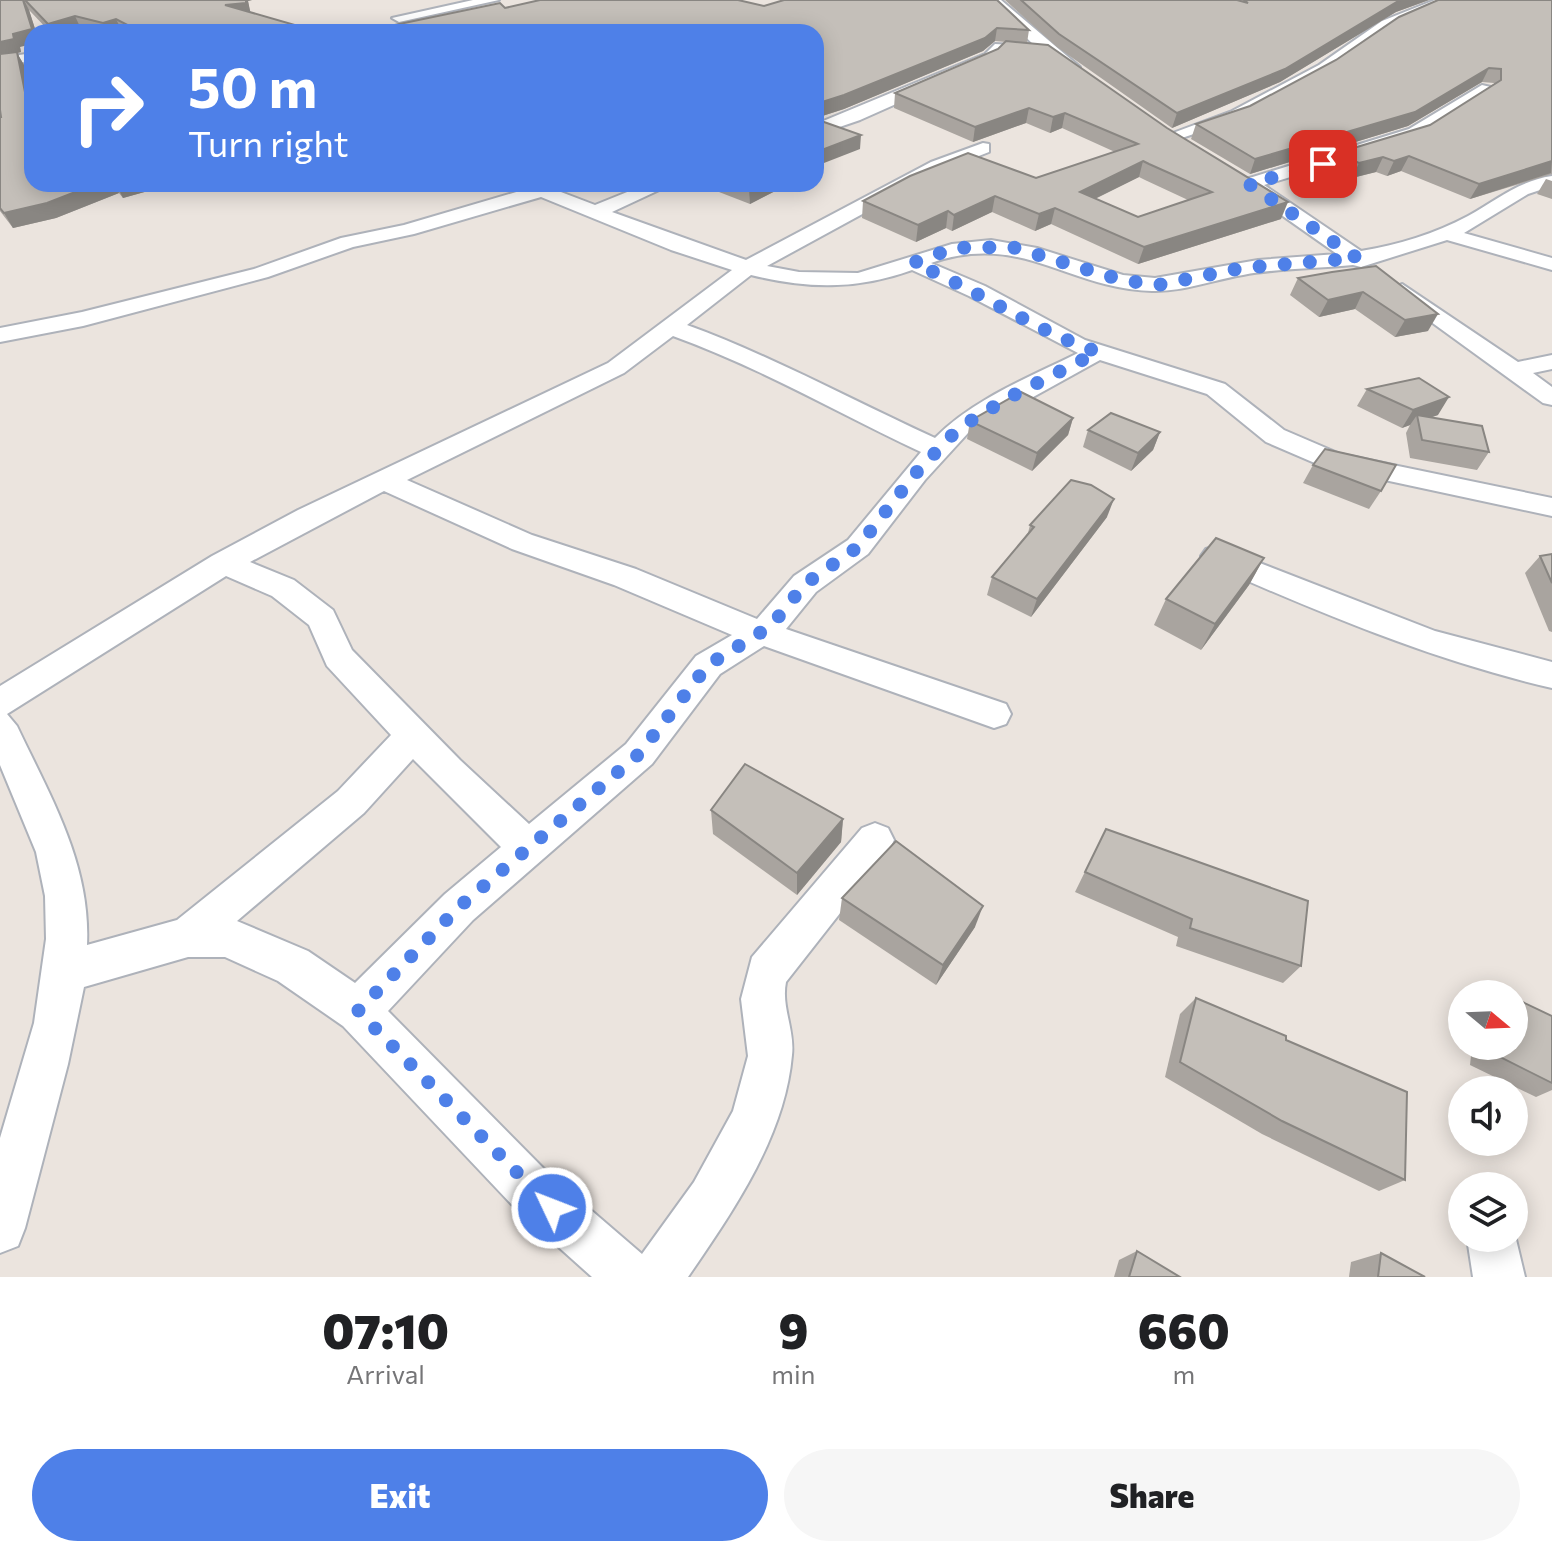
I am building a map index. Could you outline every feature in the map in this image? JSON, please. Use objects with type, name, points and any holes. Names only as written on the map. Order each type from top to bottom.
[{"type":"street","points":[[396,24],[405,0]]},
{"type":"street","points":[[400,24],[493,0]]},
{"type":"street","points":[[993,0],[1050,52],[1086,78]]},
{"type":"street","points":[[1395,0],[1422,10]]},
{"type":"street","points":[[1196,153],[1164,133],[1238,114],[1307,78],[1387,24],[1446,0]]},
{"type":"street","points":[[824,127],[990,57],[1000,47],[1050,52]]},
{"type":"street","points":[[0,52],[24,57]]},
{"type":"street","points":[[0,62],[24,59]]},
{"type":"street","points":[[1487,88],[1415,133],[1242,180],[1552,398]]},
{"type":"street","points":[[0,703],[223,563],[383,480],[603,375],[747,268],[937,166],[983,148]]},
{"type":"street","points":[[545,192],[747,268],[840,281],[913,263],[954,248],[1012,247],[1122,280],[1158,285],[1242,268],[1357,258],[1444,233],[1477,218],[1515,191],[1534,183],[1552,181]]},
{"type":"street","points":[[0,335],[83,319],[261,273],[348,242],[407,230],[517,192]]},
{"type":"street","points":[[596,212],[644,192]]},
{"type":"street","points":[[1444,233],[1552,264]]},
{"type":"street","points":[[913,263],[977,291],[1077,345],[1216,389],[1275,436],[1318,456],[1552,507]]},
{"type":"street","points":[[671,327],[747,355],[815,393],[939,450]]},
{"type":"street","points":[[358,1011],[459,907],[639,754],[708,665],[771,626],[805,584],[858,547],[959,428],[1010,397],[1098,352]]},
{"type":"street","points":[[1514,370],[1552,362]]},
{"type":"street","points":[[383,480],[522,542],[625,577],[759,633],[994,714]]},
{"type":"street","points":[[1212,554],[1386,627],[1508,666],[1552,675]]},
{"type":"street","points":[[223,563],[283,588],[322,618],[339,657],[527,847]]},
{"type":"street","points":[[0,726],[11,785],[47,831],[65,894],[66,971],[52,1041],[9,1182],[0,1228]]},
{"type":"street","points":[[188,937],[351,802],[413,735]]},
{"type":"street","points":[[657,1277],[726,1178],[761,1104],[771,1051],[761,1012],[761,992],[767,972],[875,840]]},
{"type":"street","points":[[66,971],[188,937],[227,937],[242,941],[293,966],[358,1011],[532,1191],[630,1277]]},
{"type":"street","points":[[1495,1252],[1499,1277]]},
{"type":"building","points":[[0,0],[23,0],[30,24],[24,24],[24,31],[13,34],[14,39],[0,42]]},
{"type":"building","points":[[25,0],[246,0],[246,3],[225,5],[291,24],[126,24],[116,19],[103,23],[75,16],[48,24]]},
{"type":"building","points":[[540,0],[738,0],[764,6],[784,0],[997,0],[1029,30],[997,28],[985,38],[824,101],[824,24],[399,24],[500,3],[505,8]]},
{"type":"building","points":[[1021,0],[1237,0],[1248,3],[1244,0],[1400,0],[1285,69],[1177,113],[1059,34]]},
{"type":"building","points":[[1438,0],[1552,0],[1552,161],[1479,184],[1409,156],[1394,161],[1383,157],[1359,163],[1337,153],[1430,125],[1501,80],[1501,69],[1489,68],[1415,112],[1255,159],[1196,124],[1250,106],[1336,60],[1399,17]]},
{"type":"building","points":[[1006,41],[1048,45],[1167,128],[1288,202],[1144,247],[1055,208],[1039,214],[995,196],[954,215],[948,211],[918,225],[863,201],[910,176],[968,153],[1036,178],[1138,144],[1065,113],[1053,117],[1029,108],[975,127],[895,93],[998,49]],"holes":[[[1143,161],[1212,192],[1138,217],[1080,192]]]},
{"type":"building","points":[[17,52],[24,87],[24,192],[75,192],[47,203],[4,213],[0,208],[0,54]]},
{"type":"building","points":[[824,122],[861,135],[824,149]]},
{"type":"building","points":[[1376,266],[1438,314],[1405,320],[1363,292],[1328,300],[1298,278],[1332,272]]},
{"type":"building","points":[[1419,378],[1449,397],[1413,410],[1367,389]]},
{"type":"building","points":[[1021,392],[1073,418],[1037,453],[970,421]]},
{"type":"building","points":[[1111,413],[1160,432],[1138,453],[1088,430]]},
{"type":"building","points":[[1417,415],[1482,426],[1489,452],[1422,440]]},
{"type":"building","points":[[1325,449],[1396,465],[1381,491],[1313,465]]},
{"type":"building","points":[[1071,480],[1091,485],[1114,499],[1037,599],[992,577],[1034,527],[1030,525]]},
{"type":"building","points":[[1216,538],[1264,558],[1215,624],[1166,599]]},
{"type":"building","points":[[1552,554],[1552,583],[1540,556]]},
{"type":"building","points":[[745,764],[843,819],[797,873],[711,810]]},
{"type":"building","points":[[1106,829],[1308,901],[1301,966],[1190,928],[1192,919],[1085,872]]},
{"type":"building","points":[[896,841],[983,906],[943,965],[842,898]]},
{"type":"building","points":[[1196,998],[1407,1092],[1405,1180],[1282,1121],[1180,1062]]},
{"type":"building","points":[[1528,1005],[1552,1016],[1552,1083],[1506,1060],[1528,1060]]},
{"type":"building","points":[[1137,1251],[1180,1277],[1129,1277]]},
{"type":"building","points":[[1381,1253],[1425,1277],[1378,1277]]},
{"type":"route","points":[[552,1208],[358,1011],[459,907],[639,754],[708,665],[771,626],[805,584],[858,547],[915,474],[959,428],[1010,397],[1098,352],[1056,335],[977,291],[913,263],[954,248],[987,245],[1012,247],[1122,280],[1158,285],[1242,268],[1357,258],[1249,184],[1323,164]]}]
